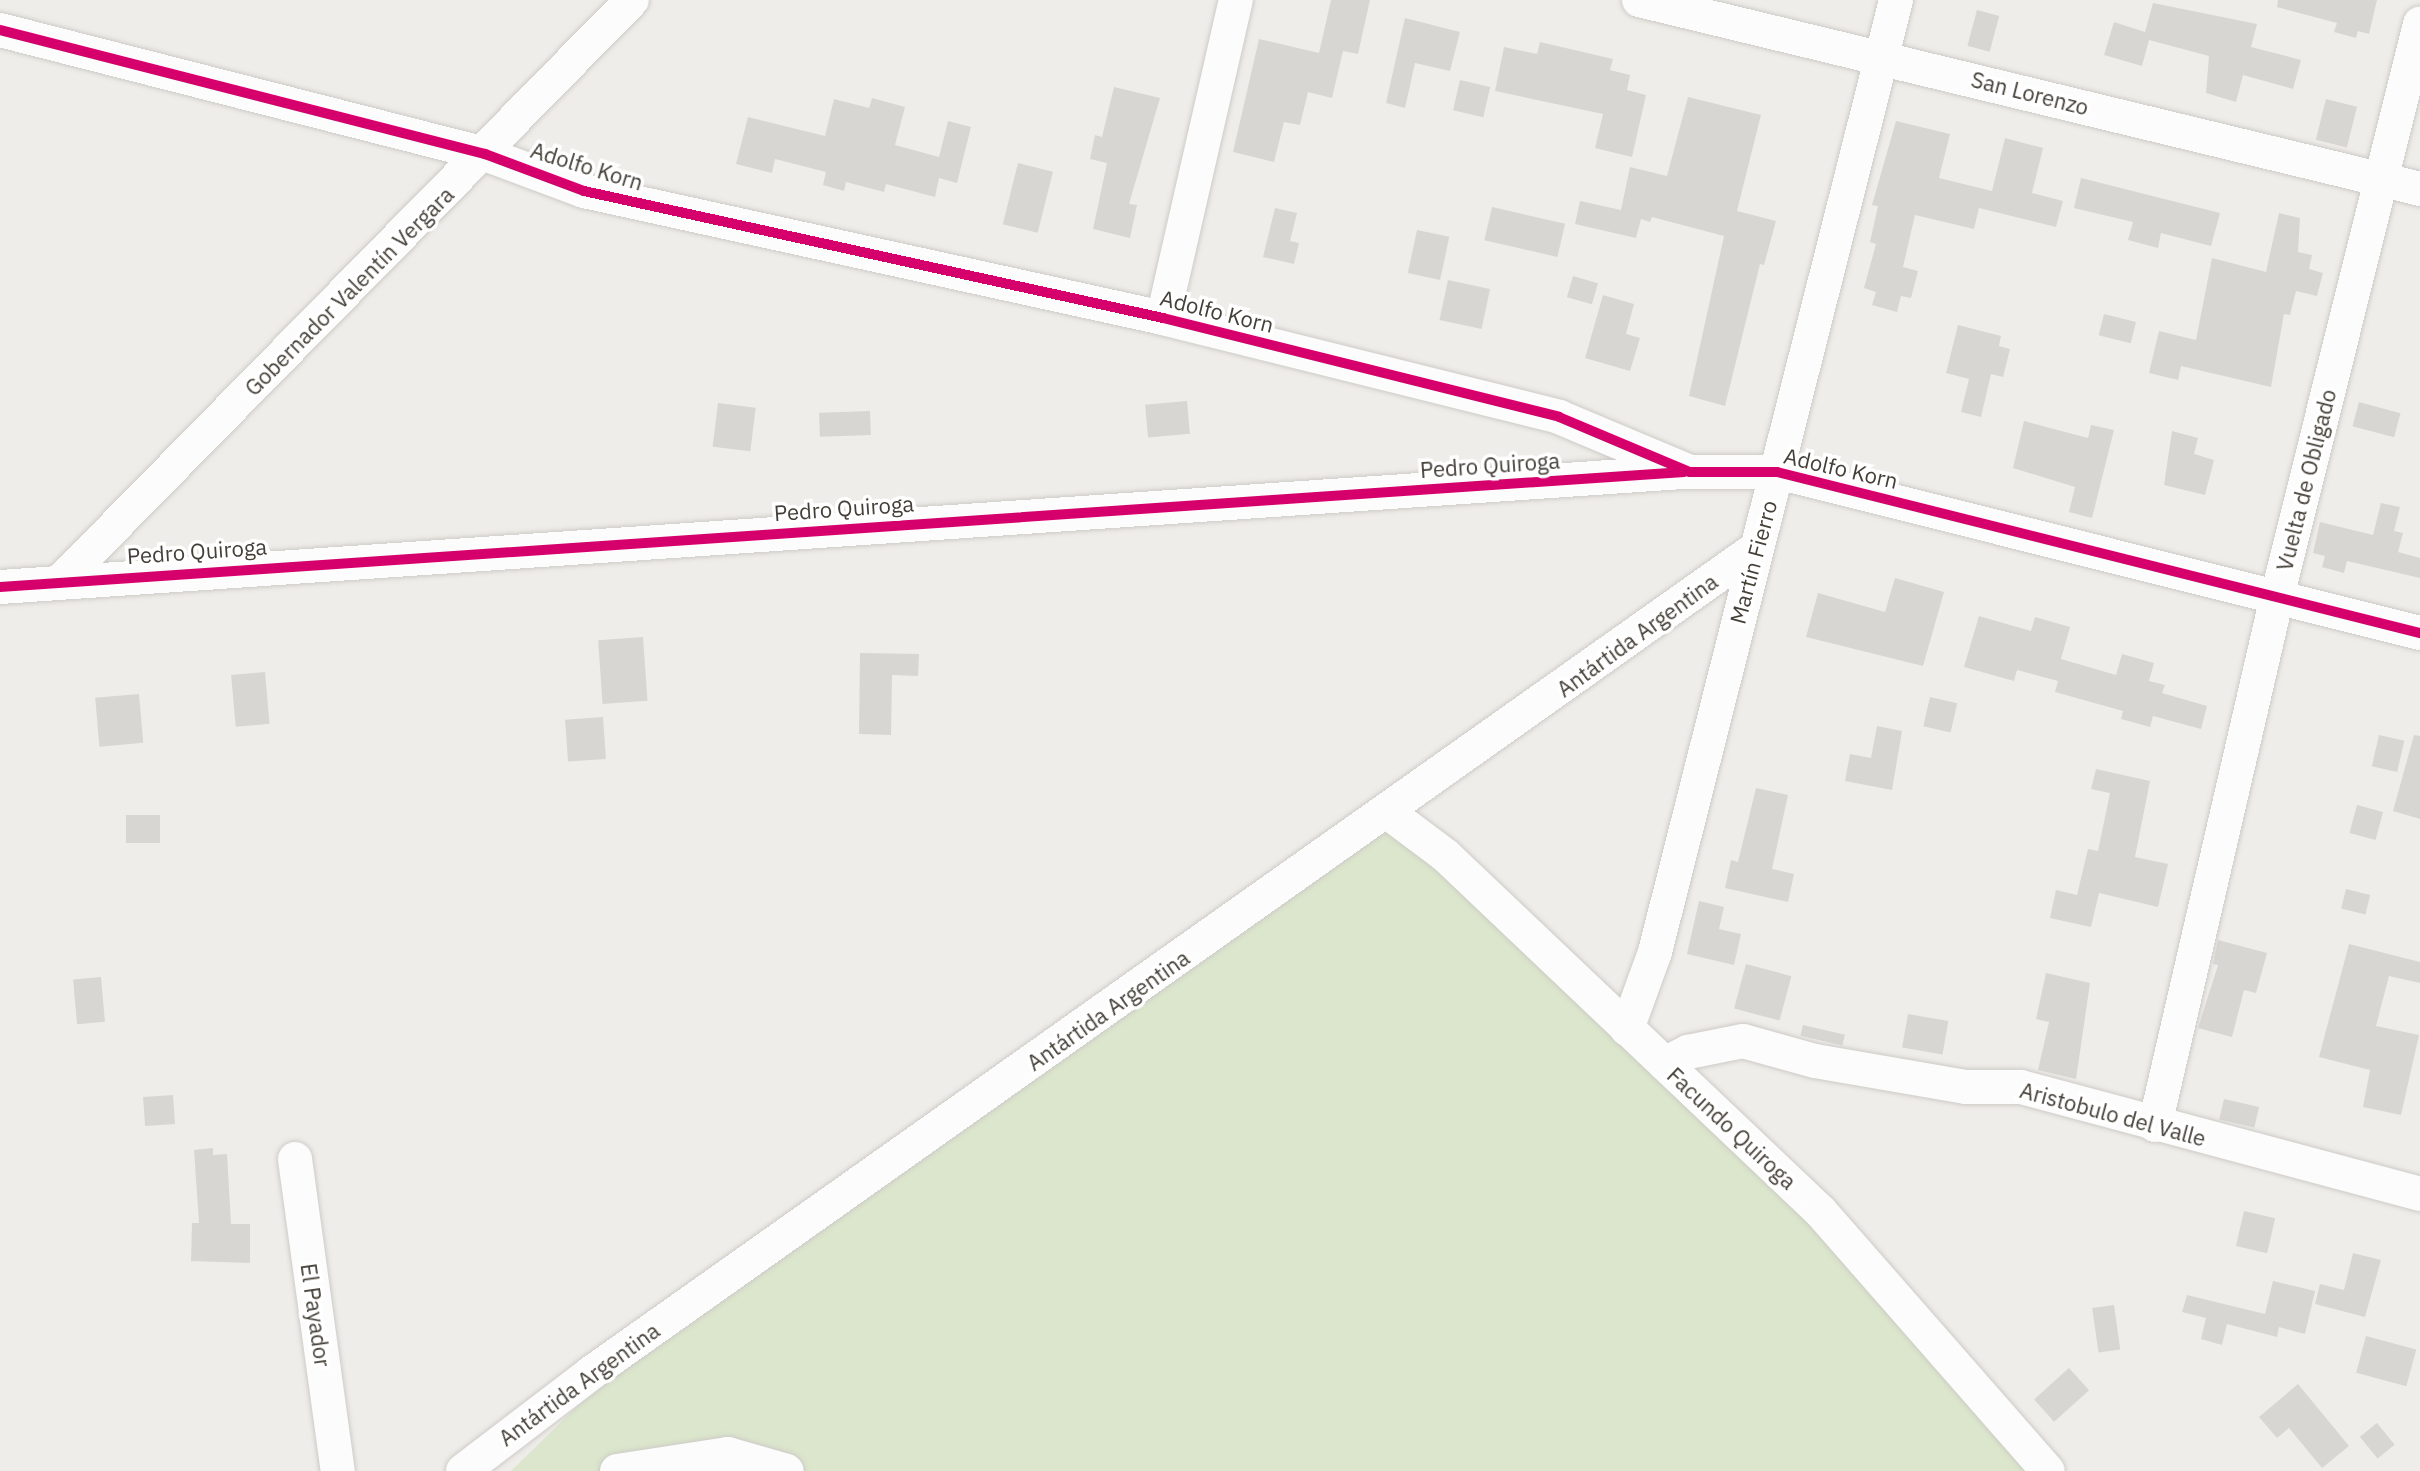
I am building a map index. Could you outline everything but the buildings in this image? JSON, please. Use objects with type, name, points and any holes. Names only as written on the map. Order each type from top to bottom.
[{"type":"street","name":"Gobernador Valentín Vergara","points":[[62,580],[485,154],[632,0]]},
{"type":"street","points":[[1163,318],[1236,0]]},
{"type":"street","name":"San Lorenzo","points":[[1639,0],[2420,189]]},
{"type":"street","name":"Martín Fierro","points":[[1627,1029],[1655,952],[1754,550],[1777,472],[1896,0]]},
{"type":"street","name":"Vuelta de Obligado","points":[[2155,1125],[2277,597],[2420,24]]},
{"type":"street","name":"Adolfo Korn","points":[[0,30],[485,154],[584,191],[1163,318],[1559,417],[1690,472],[1777,472],[2420,633]]},
{"type":"street","name":"Pedro Quiroga","points":[[0,587],[62,580],[1690,472]]},
{"type":"street","name":"Antártida Argentina","points":[[463,1471],[591,1373],[1389,813],[1754,550]]},
{"type":"street","name":"Facundo Quiroga","points":[[1389,813],[1445,855],[1821,1212],[2048,1471]]},
{"type":"street","name":"Aristobulo del Valle","points":[[1665,1064],[1688,1052],[1743,1041],[1815,1061],[1966,1087],[2021,1087],[2420,1194]]},
{"type":"street","name":"El Payador","points":[[295,1159],[338,1471]]},
{"type":"street","points":[[617,1471],[728,1454],[787,1471]]},
{"type":"green space","points":[[1389,813],[1627,1029],[2048,1471],[511,1471],[601,1383]]},
{"type":"cycle path","points":[[0,30],[485,154],[584,191],[1163,318],[1559,417],[1690,472],[1777,472],[2420,633]]},
{"type":"cycle path","points":[[0,587],[1684,472]]}]
